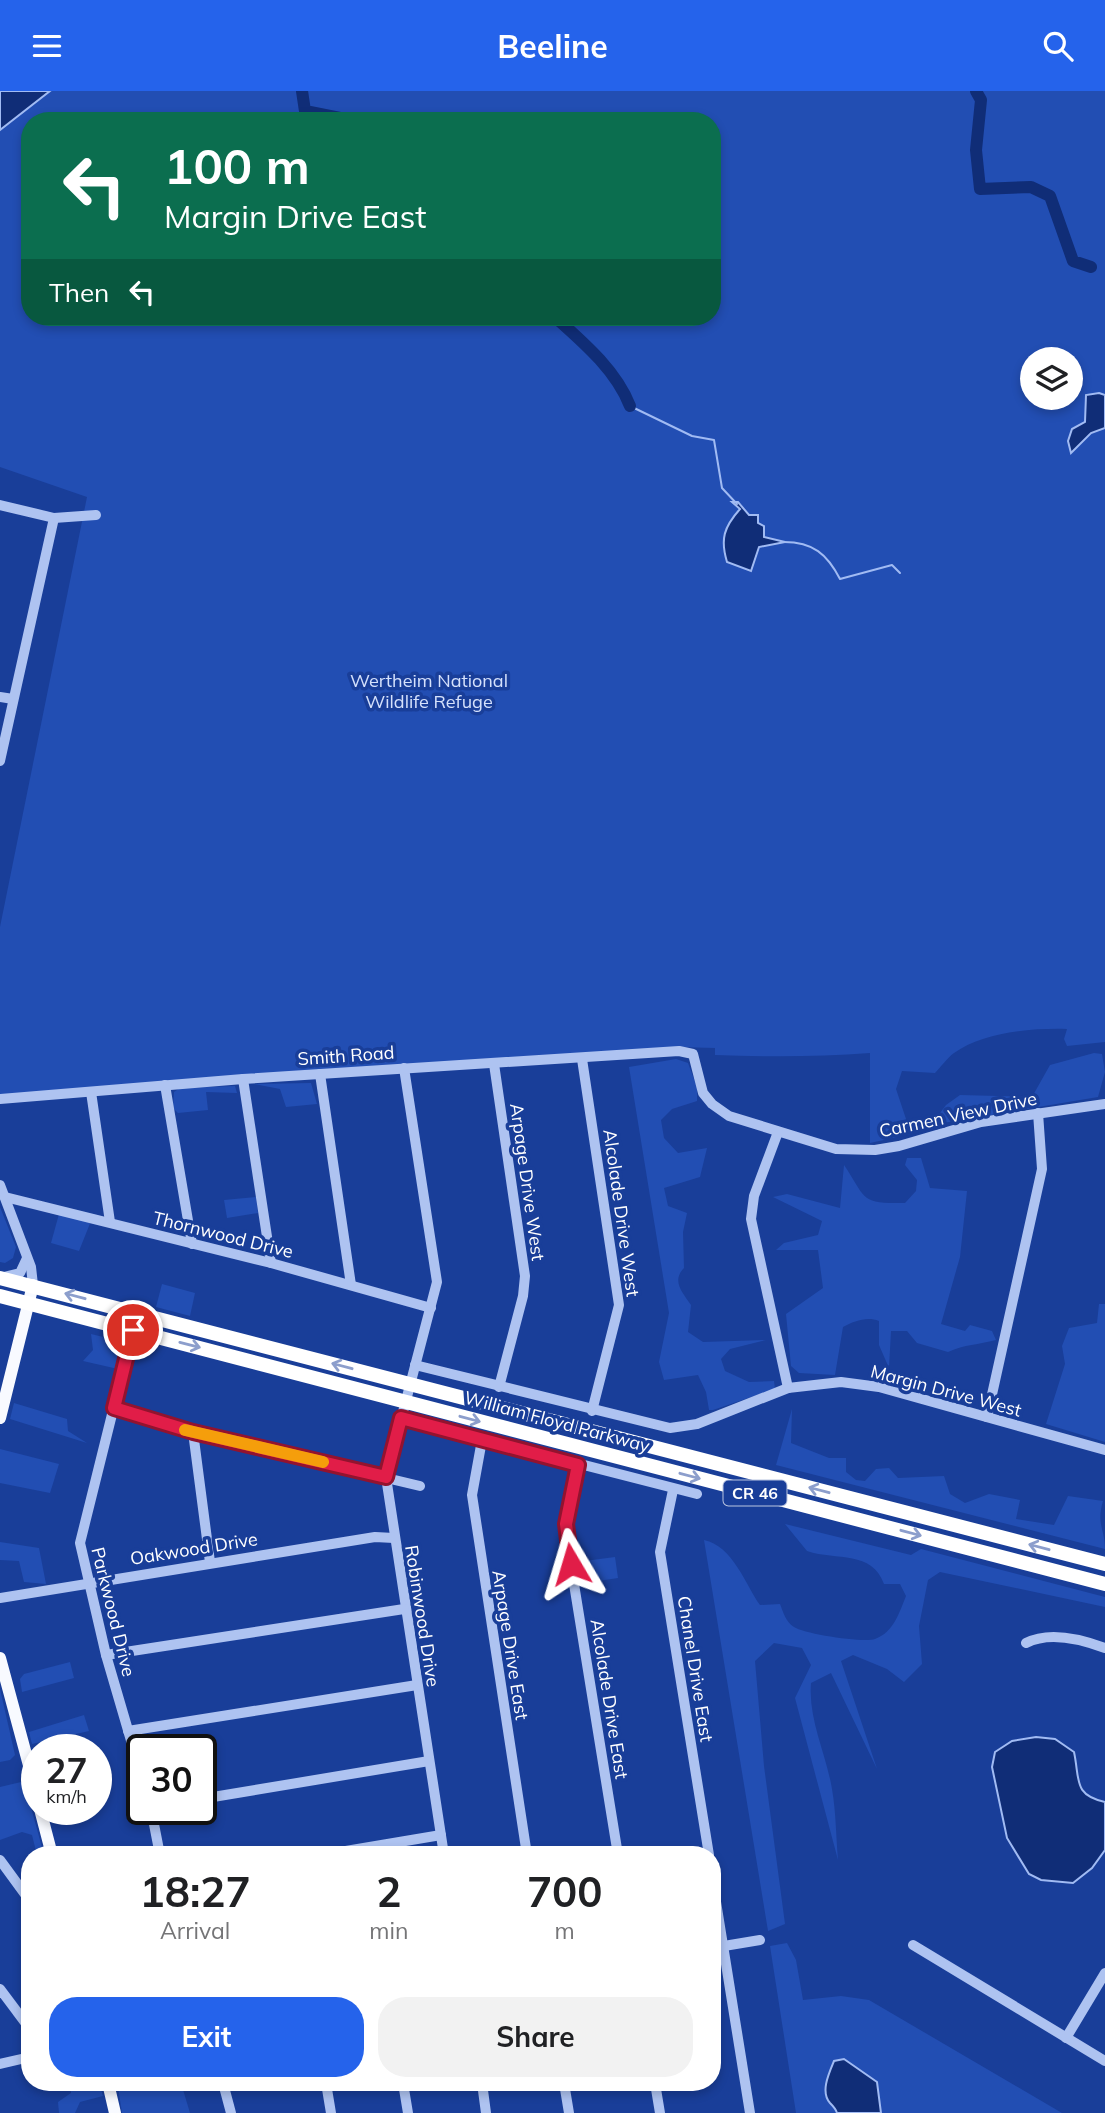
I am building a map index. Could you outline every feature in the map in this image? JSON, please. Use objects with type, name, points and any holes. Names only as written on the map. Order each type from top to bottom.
[{"type":"highway","name":"William Floyd Parkway","points":[[0,1278],[1105,1565]]},
{"type":"highway","name":"William Floyd Parkway","points":[[0,1296],[1105,1584]]},
{"type":"main road","points":[[0,1418],[33,1285]]},
{"type":"main road","points":[[0,1658],[21,1736]]},
{"type":"main road","points":[[44,1825],[50,1846]]},
{"type":"main road","points":[[110,2091],[115,2113]]},
{"type":"street","points":[[0,505],[54,517],[96,515]]},
{"type":"street","points":[[0,761],[54,517]]},
{"type":"street","points":[[0,697],[13,699]]},
{"type":"street","name":"Smith Road","points":[[0,1099],[404,1068],[679,1051],[693,1054]]},
{"type":"street","name":"Carmen View Drive","points":[[693,1054],[704,1093],[712,1104],[729,1115],[836,1149],[875,1150],[920,1142],[981,1122],[1105,1104]]},
{"type":"street","name":"Alcolade Drive West","points":[[582,1059],[619,1305],[592,1411]]},
{"type":"street","name":"Arpage Drive West","points":[[494,1064],[525,1276],[523,1296],[499,1387]]},
{"type":"street","name":"Robinwood Drive","points":[[404,1068],[437,1282],[408,1384],[386,1477],[404,1609],[443,1846]]},
{"type":"street","points":[[320,1075],[351,1285]]},
{"type":"street","points":[[243,1079],[271,1263]]},
{"type":"street","points":[[165,1086],[192,1244]]},
{"type":"street","points":[[91,1092],[110,1222]]},
{"type":"street","points":[[987,1417],[1042,1169],[1038,1113]]},
{"type":"street","points":[[778,1132],[754,1196],[751,1219],[788,1388]]},
{"type":"street","points":[[0,1185],[26,1254],[33,1285]]},
{"type":"street","name":"Thornwood Drive","points":[[5,1197],[271,1263],[431,1308]]},
{"type":"street","points":[[0,1278],[23,1270],[26,1254]]},
{"type":"street","name":"Parkwood Drive","points":[[129,1734],[106,1655],[80,1543],[133,1330]]},
{"type":"street","name":"Margin Drive West","points":[[415,1365],[652,1426],[684,1427],[788,1388],[857,1383],[1105,1450]]},
{"type":"street","points":[[114,1408],[193,1432],[420,1486]]},
{"type":"street","points":[[401,1418],[696,1495]]},
{"type":"street","points":[[193,1432],[210,1562]]},
{"type":"street","name":"Arpage Drive East","points":[[482,1440],[472,1495],[526,1846]]},
{"type":"street","name":"Alcolade Drive East","points":[[578,1465],[568,1504],[567,1541],[617,1846]]},
{"type":"street","name":"Chanel Drive East","points":[[673,1490],[660,1552],[708,1846]]},
{"type":"street","name":"Oakwood Drive","points":[[0,1598],[210,1562],[375,1537],[394,1538]]},
{"type":"street","points":[[106,1655],[404,1609]]},
{"type":"street","points":[[1026,1643],[1040,1636],[1088,1641],[1105,1649]]},
{"type":"street","points":[[128,1731],[417,1685]]},
{"type":"street","points":[[217,1796],[429,1761]]},
{"type":"street","points":[[154,1825],[158,1846]]},
{"type":"street","points":[[376,1846],[442,1835]]},
{"type":"street","points":[[0,1860],[21,1889]]},
{"type":"street","points":[[721,1934],[750,2113]]},
{"type":"street","points":[[723,1947],[760,1940]]},
{"type":"street","points":[[913,1945],[1105,2061]]},
{"type":"street","points":[[1066,2038],[1105,1973]]},
{"type":"street","points":[[0,1989],[21,2017]]},
{"type":"street","points":[[0,2064],[21,2059]]},
{"type":"street","points":[[225,2091],[231,2113]]},
{"type":"street","points":[[327,2091],[331,2113]]},
{"type":"street","points":[[404,2091],[408,2113]]},
{"type":"street","points":[[483,2091],[486,2113]]},
{"type":"street","points":[[565,2091],[569,2113]]},
{"type":"street","points":[[656,2091],[660,2113]]},
{"type":"green space","name":"Wertheim National Wildlife Refuge","points":[[0,91],[1105,91],[1105,1042],[1067,1046],[1064,1039],[1067,1029],[1009,1033],[966,1046],[951,1055],[935,1073],[902,1071],[896,1089],[911,1134],[870,1143],[870,1053],[734,1056],[715,1055],[715,1048],[679,1047],[0,1096],[0,927],[87,497],[0,467]]},
{"type":"green space","points":[[1094,1053],[1102,1054],[1105,1072],[1098,1097],[931,1125],[946,1105],[960,1095],[1032,1097],[1050,1065]]},
{"type":"green space","points":[[676,1059],[688,1063],[697,1087],[697,1101],[672,1109],[661,1120],[664,1138],[678,1153],[707,1148],[700,1177],[664,1188],[668,1206],[687,1213],[683,1232],[684,1268],[678,1282],[691,1305],[688,1332],[703,1342],[766,1340],[730,1349],[721,1359],[725,1371],[749,1382],[774,1381],[775,1389],[713,1410],[709,1410],[706,1392],[698,1375],[664,1380],[659,1362],[669,1313],[629,1067]]},
{"type":"green space","points":[[311,1083],[317,1104],[286,1107],[280,1089],[254,1084]]},
{"type":"green space","points":[[235,1086],[237,1093],[206,1092],[208,1110],[178,1113],[173,1108],[174,1092],[180,1088]]},
{"type":"green space","points":[[907,1158],[921,1158],[930,1188],[967,1191],[960,1257],[941,1324],[965,1331],[970,1325],[992,1331],[996,1340],[948,1352],[917,1343],[907,1331],[891,1331],[889,1368],[879,1345],[879,1321],[861,1320],[843,1327],[835,1375],[799,1373],[791,1366],[786,1314],[823,1288],[818,1250],[776,1250],[784,1243],[818,1235],[822,1221],[773,1197],[787,1194],[840,1208],[844,1165],[866,1197],[879,1202],[905,1203],[916,1191],[917,1180],[905,1165]]},
{"type":"green space","points":[[256,1197],[258,1213],[227,1218],[224,1200]]},
{"type":"green space","points":[[0,1207],[16,1247],[13,1258],[5,1263],[0,1262]]},
{"type":"green space","points":[[59,1214],[91,1221],[79,1251],[51,1243]]},
{"type":"green space","points":[[162,1284],[195,1293],[190,1316],[156,1307]]},
{"type":"green space","points":[[1099,1304],[1105,1304],[1105,1442],[1046,1424],[1065,1364],[1062,1346],[1069,1328],[1097,1323]]},
{"type":"green space","points":[[91,1334],[124,1342],[118,1369],[83,1361],[93,1350]]},
{"type":"green space","points":[[14,1403],[67,1419],[68,1431],[87,1443],[10,1419]]},
{"type":"green space","points":[[792,1409],[791,1443],[829,1458],[846,1458],[846,1472],[856,1480],[865,1481],[876,1469],[889,1468],[898,1478],[944,1476],[950,1494],[965,1503],[989,1494],[1020,1500],[1016,1519],[1054,1525],[1068,1496],[1103,1501],[1101,1521],[1105,1549],[776,1465]]},
{"type":"green space","points":[[0,1449],[59,1464],[50,1493],[0,1483]]},
{"type":"green space","points":[[785,1524],[911,1555],[921,1549],[1105,1597],[1105,1607],[940,1572],[928,1580],[919,1626],[922,1664],[904,1682],[887,1669],[853,1655],[841,1661],[877,1769],[831,1673],[811,1683],[812,1710],[833,1798],[838,1860],[795,1698],[811,1665],[802,1648],[774,1643],[755,1661],[764,1766],[785,1924],[768,1931],[704,1540],[723,1550],[731,1558],[760,1605],[780,1604],[791,1625],[800,1630],[847,1639],[875,1639],[891,1627],[906,1596],[900,1584],[884,1584],[878,1573],[862,1561],[807,1551]]},
{"type":"green space","points":[[0,1542],[39,1548],[46,1584],[24,1582],[19,1561],[0,1560]]},
{"type":"green space","points":[[615,1557],[618,1578],[579,1584],[577,1562]]},
{"type":"green space","points":[[70,1662],[74,1678],[22,1692],[20,1679],[24,1674]]},
{"type":"green space","points":[[0,1689],[15,1755],[10,1760],[0,1762]]},
{"type":"green space","points":[[84,1715],[89,1731],[76,1734],[29,1732]]},
{"type":"green space","points":[[21,1782],[21,1825],[36,1825],[42,1846],[35,1846],[32,1835],[22,1832],[0,1840],[0,1787]]},
{"type":"green space","points":[[787,1943],[796,1960],[803,2000],[841,1996],[869,2000],[1062,2113],[796,2113],[770,1946]]},
{"type":"green space","points":[[101,2091],[103,2096],[80,2102],[75,2113],[59,2113],[58,2102],[71,2093]]},
{"type":"green space","points":[[119,2091],[183,2091],[190,2113],[122,2113]]},
{"type":"shaded area","points":[[0,91],[50,91],[21,112],[0,130]]},
{"type":"shaded area","points":[[1086,395],[1105,395],[1105,428],[1091,433],[1071,453],[1068,441],[1072,429],[1085,422]]},
{"type":"shaded area","points":[[732,502],[738,502],[749,515],[758,515],[758,523],[764,526],[764,537],[785,542],[759,547],[751,571],[727,562],[725,534],[740,509]]},
{"type":"shaded area","points":[[1036,1737],[1055,1739],[1074,1752],[1083,1790],[1087,1795],[1105,1802],[1105,1850],[1092,1868],[1073,1883],[1041,1880],[1029,1874],[1007,1838],[992,1767],[995,1752],[1012,1741]]},
{"type":"shaded area","points":[[844,2059],[877,2082],[881,2113],[837,2113],[827,2099],[828,2077],[834,2061]]},
{"type":"waterway","points":[[302,91],[305,111],[310,112]]},
{"type":"waterway","points":[[976,91],[981,100],[976,150],[980,189],[1031,187],[1050,196],[1073,261],[1091,267]]},
{"type":"waterway","points":[[565,326],[608,369],[630,406]]},
{"type":"waterway","points":[[630,406],[692,436],[714,440],[722,488],[737,504]]},
{"type":"waterway","points":[[784,542],[803,544],[818,551],[840,579],[892,565],[900,573]]},
{"type":"slow traffic","points":[[185,1430],[323,1462]]},
{"type":"route","points":[[133,1330],[114,1408],[193,1432],[386,1477],[401,1418],[578,1465],[566,1524],[571,1564]]}]
